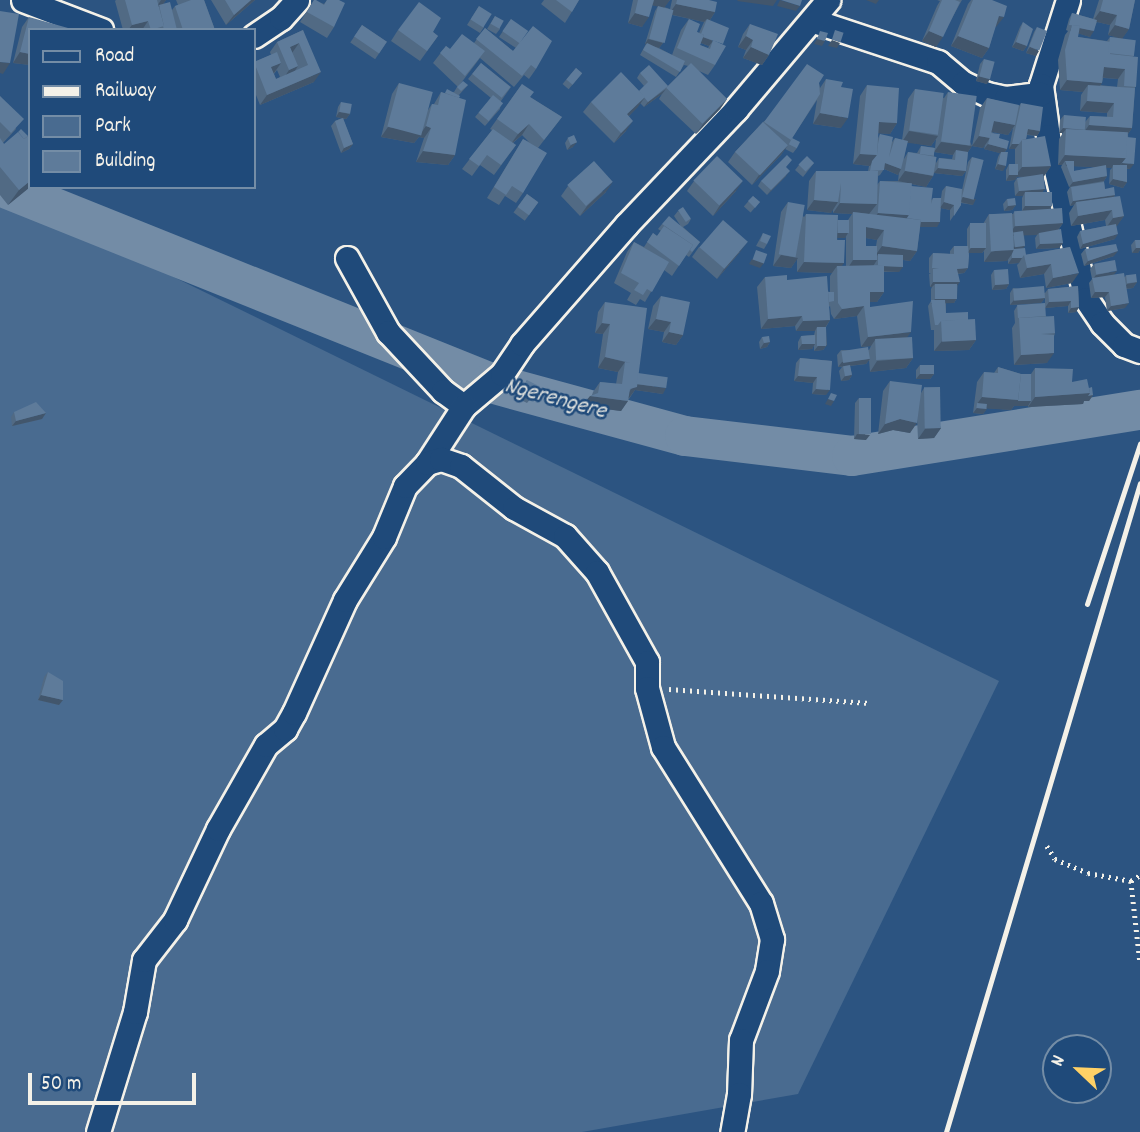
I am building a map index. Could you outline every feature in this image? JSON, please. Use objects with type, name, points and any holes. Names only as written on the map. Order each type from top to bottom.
[{"type":"street","points":[[23,0],[95,28]]},
{"type":"street","points":[[256,34],[297,0]]},
{"type":"street","points":[[98,1132],[135,1012],[144,960],[175,920],[218,829],[266,745],[285,729],[405,486],[427,463],[464,406],[502,374],[522,344],[626,224],[814,21],[828,0]]},
{"type":"street","points":[[1068,0],[1043,72],[1041,94],[1086,299],[1110,330],[1140,351]]},
{"type":"street","points":[[814,21],[938,62],[964,83],[987,94],[1006,97],[1041,94]]},
{"type":"street","points":[[347,258],[388,332],[443,391],[464,406]]},
{"type":"street","points":[[427,463],[441,459],[461,466],[514,508],[577,547],[597,572],[647,662],[647,688],[663,747],[761,903],[772,939],[767,971],[741,1040],[739,1094],[732,1132]]},
{"type":"path","points":[[647,688],[870,703]]},
{"type":"path","points":[[1047,846],[1055,859],[1065,863],[1131,881],[1140,875]]},
{"type":"path","points":[[1131,881],[1140,961]]},
{"type":"green space","points":[[0,192],[999,681],[798,1094],[582,1132],[0,1132]]},
{"type":"building","points":[[125,0],[157,0],[164,26],[150,28],[148,21],[132,25]]},
{"type":"building","points":[[191,0],[204,0],[214,28],[182,28],[175,6]]},
{"type":"building","points":[[225,0],[251,0],[234,15]]},
{"type":"building","points":[[314,0],[324,5],[327,0],[345,3],[334,27],[307,12]]},
{"type":"building","points":[[556,0],[579,0],[572,12]]},
{"type":"building","points":[[638,0],[654,0],[649,17],[635,13]]},
{"type":"building","points":[[677,0],[717,2],[715,12],[676,4]]},
{"type":"building","points":[[781,0],[802,0],[800,6]]},
{"type":"building","points":[[942,0],[960,2],[943,37],[929,31]]},
{"type":"building","points":[[973,0],[992,0],[1007,6],[1004,17],[999,16],[989,48],[958,36]]},
{"type":"building","points":[[1103,0],[1135,0],[1129,29],[1115,25],[1117,15],[1100,11]]},
{"type":"building","points":[[170,2],[176,28],[164,28],[159,5]]},
{"type":"building","points":[[419,2],[441,18],[433,32],[438,36],[427,51],[398,30]]},
{"type":"building","points":[[479,6],[492,14],[483,28],[471,20]]},
{"type":"building","points":[[658,6],[673,10],[665,43],[649,39]]},
{"type":"building","points":[[0,11],[19,14],[10,63],[0,62]]},
{"type":"building","points":[[1072,13],[1097,20],[1094,31],[1069,25]]},
{"type":"building","points":[[495,16],[504,21],[499,29],[491,24]]},
{"type":"building","points":[[29,17],[68,28],[28,28],[28,54],[20,52]]},
{"type":"building","points":[[511,19],[528,31],[520,43],[502,31]]},
{"type":"building","points":[[689,19],[700,24],[697,32],[704,35],[700,45],[710,49],[713,40],[726,46],[715,65],[677,48]]},
{"type":"building","points":[[707,19],[729,28],[723,44],[701,34]]},
{"type":"building","points":[[1023,22],[1033,29],[1027,46],[1016,42]]},
{"type":"building","points":[[750,24],[778,34],[769,55],[751,47],[753,40],[746,36]]},
{"type":"building","points":[[362,25],[387,42],[379,53],[354,37]]},
{"type":"building","points":[[1072,25],[1080,26],[1078,37],[1111,42],[1110,54],[1138,57],[1136,87],[1124,86],[1125,69],[1104,67],[1102,83],[1067,80],[1065,50]]},
{"type":"building","points":[[533,26],[552,41],[536,69],[531,65],[522,76],[476,39],[485,28],[513,51]]},
{"type":"building","points":[[1037,27],[1047,31],[1039,51],[1029,46]]},
{"type":"building","points":[[303,30],[321,72],[267,95],[256,61],[277,52],[281,63],[271,67],[276,79],[308,65],[299,43],[290,47],[298,66],[289,70],[277,42]]},
{"type":"building","points":[[835,30],[844,33],[840,42],[832,40]]},
{"type":"building","points":[[820,31],[828,33],[825,41],[817,39]]},
{"type":"building","points":[[462,34],[485,51],[465,76],[440,53],[446,46],[450,49]]},
{"type":"building","points":[[1110,37],[1136,40],[1134,56],[1108,53]]},
{"type":"building","points":[[647,43],[685,61],[680,72],[643,50]]},
{"type":"building","points":[[984,59],[995,62],[990,79],[979,76]]},
{"type":"building","points":[[481,63],[511,87],[502,98],[472,74]]},
{"type":"building","points":[[691,63],[727,99],[702,124],[666,88]]},
{"type":"building","points":[[807,64],[824,75],[819,83],[820,94],[791,140],[764,122]]},
{"type":"building","points":[[649,65],[668,86],[648,102],[639,91],[648,82],[640,73]]},
{"type":"building","points":[[576,68],[582,73],[572,85],[566,79]]},
{"type":"building","points":[[621,72],[645,97],[627,114],[633,121],[621,133],[591,102]]},
{"type":"building","points":[[826,79],[843,82],[841,87],[853,89],[848,118],[820,113]]},
{"type":"building","points":[[463,81],[468,85],[461,91],[457,87]]},
{"type":"building","points":[[399,83],[433,92],[421,136],[387,126]]},
{"type":"building","points":[[522,84],[534,92],[530,97],[562,117],[544,140],[529,124],[518,134],[497,119]]},
{"type":"building","points":[[867,85],[899,88],[897,123],[879,122],[877,155],[860,154]]},
{"type":"building","points":[[1088,85],[1135,88],[1132,128],[1089,125],[1090,116],[1113,117],[1114,103],[1087,101]]},
{"type":"building","points":[[447,89],[460,96],[459,98],[445,93]]},
{"type":"building","points":[[915,89],[944,93],[938,135],[909,131]]},
{"type":"building","points":[[441,92],[466,100],[455,155],[423,151],[431,128],[426,126],[432,104],[438,105]]},
{"type":"building","points":[[948,92],[977,96],[970,146],[941,142]]},
{"type":"building","points":[[493,95],[503,103],[489,121],[479,113]]},
{"type":"building","points":[[0,96],[24,119],[11,133],[0,122]]},
{"type":"building","points":[[987,98],[1019,105],[1015,125],[994,121],[990,138],[979,136]]},
{"type":"building","points":[[341,102],[352,104],[350,114],[339,112]]},
{"type":"building","points":[[1021,103],[1043,107],[1040,131],[1028,129],[1026,139],[1019,144],[1012,144]]},
{"type":"building","points":[[1064,115],[1086,117],[1085,130],[1063,128]]},
{"type":"building","points":[[343,118],[353,144],[344,148],[335,121]]},
{"type":"building","points":[[763,122],[788,145],[760,175],[735,152]]},
{"type":"building","points":[[21,129],[28,136],[24,139],[18,132]]},
{"type":"building","points":[[493,129],[516,145],[501,165],[487,155],[479,166],[469,159]]},
{"type":"building","points":[[1066,129],[1128,132],[1127,158],[1065,155]]},
{"type":"building","points":[[18,132],[24,139],[28,136],[28,183],[19,190],[0,167],[0,138],[4,144]]},
{"type":"building","points":[[991,133],[1000,134],[999,138],[1009,141],[1007,149],[988,144]]},
{"type":"building","points":[[880,134],[893,137],[889,157],[895,138],[908,141],[901,169],[885,163],[884,170],[870,171],[872,161],[877,155]]},
{"type":"building","points":[[574,135],[577,142],[571,145],[568,138]]},
{"type":"building","points":[[1045,136],[1051,166],[1022,167],[1022,140]]},
{"type":"building","points":[[1127,137],[1136,138],[1134,164],[1122,163],[1126,158]]},
{"type":"building","points":[[792,138],[800,142],[797,148],[789,144]]},
{"type":"building","points":[[523,139],[547,153],[523,193],[512,186],[506,195],[494,187]]},
{"type":"building","points":[[921,146],[935,148],[934,156],[920,154]]},
{"type":"building","points":[[956,150],[968,152],[966,171],[938,168],[939,158],[955,160]]},
{"type":"building","points":[[908,152],[937,157],[933,176],[905,171]]},
{"type":"building","points":[[1001,152],[1008,152],[1006,166],[998,164]]},
{"type":"building","points":[[787,155],[792,160],[786,167],[790,171],[771,190],[761,181]]},
{"type":"building","points":[[717,156],[743,181],[719,205],[693,180]]},
{"type":"building","points":[[807,156],[814,163],[806,172],[799,164]]},
{"type":"building","points":[[972,157],[984,160],[974,200],[962,197]]},
{"type":"building","points":[[594,161],[613,182],[586,206],[567,185]]},
{"type":"building","points":[[1065,161],[1074,161],[1074,171],[1106,165],[1107,176],[1073,182]]},
{"type":"building","points":[[1009,164],[1018,164],[1018,175],[1009,175]]},
{"type":"building","points":[[1113,165],[1127,165],[1127,182],[1113,179]]},
{"type":"building","points":[[816,171],[878,171],[877,204],[840,203],[841,183],[838,202],[814,200]]},
{"type":"building","points":[[1043,174],[1045,189],[1019,191],[1017,178]]},
{"type":"building","points":[[880,181],[912,183],[910,215],[878,213]]},
{"type":"building","points":[[1104,182],[1105,189],[1114,187],[1115,195],[1073,201],[1071,187]]},
{"type":"building","points":[[911,186],[933,188],[931,204],[933,198],[941,198],[940,222],[921,222],[907,218]]},
{"type":"building","points":[[946,186],[962,189],[961,205],[954,216],[954,205],[944,202]]},
{"type":"building","points":[[1025,192],[1052,192],[1052,206],[1025,206]]},
{"type":"building","points":[[527,194],[538,202],[529,215],[518,207]]},
{"type":"building","points":[[753,196],[760,202],[755,208],[748,201]]},
{"type":"building","points":[[1120,196],[1124,216],[1113,218],[1112,210],[1078,216],[1076,202]]},
{"type":"building","points":[[1015,198],[1016,205],[1008,206],[1007,199]]},
{"type":"building","points":[[788,202],[805,205],[796,257],[779,254]]},
{"type":"building","points":[[683,207],[691,219],[686,222],[678,210]]},
{"type":"building","points":[[1062,208],[1063,223],[1015,226],[1014,211]]},
{"type":"building","points":[[853,212],[921,220],[917,251],[882,246],[884,230],[866,227],[866,246],[877,246],[877,260],[853,260]]},
{"type":"building","points":[[1012,213],[1014,250],[991,251],[989,214]]},
{"type":"building","points":[[806,214],[838,215],[837,240],[845,240],[844,263],[804,262]]},
{"type":"building","points":[[669,216],[700,242],[692,252],[690,250],[693,245],[662,224]]},
{"type":"building","points":[[723,220],[748,242],[724,269],[699,247]]},
{"type":"building","points":[[838,220],[849,220],[849,233],[838,233]]},
{"type":"building","points":[[970,223],[986,223],[986,248],[970,248]]},
{"type":"building","points":[[1116,224],[1118,234],[1083,244],[1080,231]]},
{"type":"building","points":[[664,226],[693,245],[679,266],[647,242],[653,233],[657,236]]},
{"type":"building","points":[[1061,229],[1063,243],[1040,244],[1039,233]]},
{"type":"building","points":[[1023,231],[1025,246],[1015,247],[1013,232]]},
{"type":"building","points":[[763,233],[771,236],[767,244],[760,241]]},
{"type":"building","points":[[1135,240],[1140,240],[1140,248],[1136,248]]},
{"type":"building","points":[[634,242],[669,262],[652,292],[647,289],[643,295],[634,290],[639,283],[621,273]]},
{"type":"building","points":[[1116,244],[1118,251],[1088,261],[1085,249]]},
{"type":"building","points":[[954,246],[968,246],[968,268],[957,269],[960,282],[933,282],[933,269],[939,268],[932,268],[933,253],[954,254]]},
{"type":"building","points":[[1070,247],[1079,273],[1053,278],[1051,264],[1027,268],[1024,255]]},
{"type":"building","points":[[1025,248],[1026,255],[1012,258],[1014,249]]},
{"type":"building","points":[[756,250],[767,254],[764,264],[753,259]]},
{"type":"building","points":[[878,254],[903,255],[903,267],[878,265]]},
{"type":"building","points":[[1115,260],[1117,271],[1096,274],[1094,264]]},
{"type":"building","points":[[884,265],[884,292],[870,292],[870,307],[913,301],[911,332],[868,337],[864,306],[842,309],[838,303],[837,266]]},
{"type":"building","points":[[1008,269],[1009,284],[995,285],[994,270]]},
{"type":"building","points":[[1124,273],[1129,303],[1111,306],[1109,292],[1095,292],[1092,278]]},
{"type":"building","points":[[1136,274],[1137,282],[1127,283],[1126,275]]},
{"type":"building","points":[[787,275],[787,280],[827,276],[830,320],[803,321],[802,316],[768,319],[765,277]]},
{"type":"building","points":[[935,284],[957,284],[957,299],[935,299]]},
{"type":"building","points":[[1044,286],[1045,298],[1014,301],[1013,289]]},
{"type":"building","points":[[1078,286],[1079,307],[1071,308],[1071,301],[1049,302],[1048,289]]},
{"type":"building","points":[[828,292],[834,292],[834,301],[829,302]]},
{"type":"building","points":[[661,296],[690,302],[683,335],[669,332],[671,322],[656,319]]},
{"type":"building","points":[[931,300],[945,300],[946,313],[968,312],[968,320],[941,321],[935,325]]},
{"type":"building","points":[[605,302],[647,308],[637,387],[630,389],[628,401],[590,396],[598,393],[600,382],[622,384],[625,362],[631,363],[605,357],[610,324],[602,323]]},
{"type":"building","points":[[1045,303],[1046,316],[1018,318],[1017,305]]},
{"type":"building","points":[[1054,316],[1055,333],[1041,334],[1054,335],[1054,353],[1021,355],[1019,318]]},
{"type":"building","points":[[975,319],[976,340],[942,342],[941,321]]},
{"type":"building","points":[[817,327],[826,327],[826,346],[817,346]]},
{"type":"building","points":[[815,335],[815,344],[802,344],[801,336]]},
{"type":"building","points":[[769,336],[770,342],[764,343],[762,337]]},
{"type":"building","points":[[912,337],[913,358],[876,360],[875,339]]},
{"type":"building","points":[[868,347],[870,359],[843,363],[841,351]]},
{"type":"building","points":[[800,358],[832,361],[830,390],[816,389],[817,377],[798,376]]},
{"type":"building","points":[[850,365],[852,375],[845,376],[843,366]]},
{"type":"building","points":[[920,365],[934,365],[934,374],[920,374]]},
{"type":"building","points":[[998,367],[1021,374],[1018,400],[982,397],[984,372],[998,373]]},
{"type":"building","points":[[1035,368],[1073,369],[1072,382],[1087,379],[1090,393],[1035,397]]},
{"type":"building","points":[[638,373],[668,377],[666,388],[636,384]]},
{"type":"building","points":[[1021,374],[1031,374],[1031,401],[1018,401]]},
{"type":"building","points":[[527,380],[537,385],[530,397],[521,392]]},
{"type":"building","points":[[890,381],[922,385],[917,423],[900,419],[885,424]]},
{"type":"building","points":[[924,387],[940,387],[941,428],[925,428]]},
{"type":"building","points":[[831,393],[837,395],[834,401],[828,399]]},
{"type":"building","points":[[859,398],[871,398],[871,434],[859,434]]},
{"type":"building","points":[[36,402],[46,413],[16,421],[14,412]]},
{"type":"building","points":[[977,403],[987,404],[986,409],[976,408]]},
{"type":"building","points":[[48,672],[63,681],[63,700],[41,695]]},
{"type":"waterway","name":"Ngerengere","points":[[0,186],[491,383],[685,436],[852,456],[1140,410]]},
{"type":"railway","points":[[1087,604],[1140,444]]},
{"type":"railway","points":[[946,1132],[1140,483]]}]
